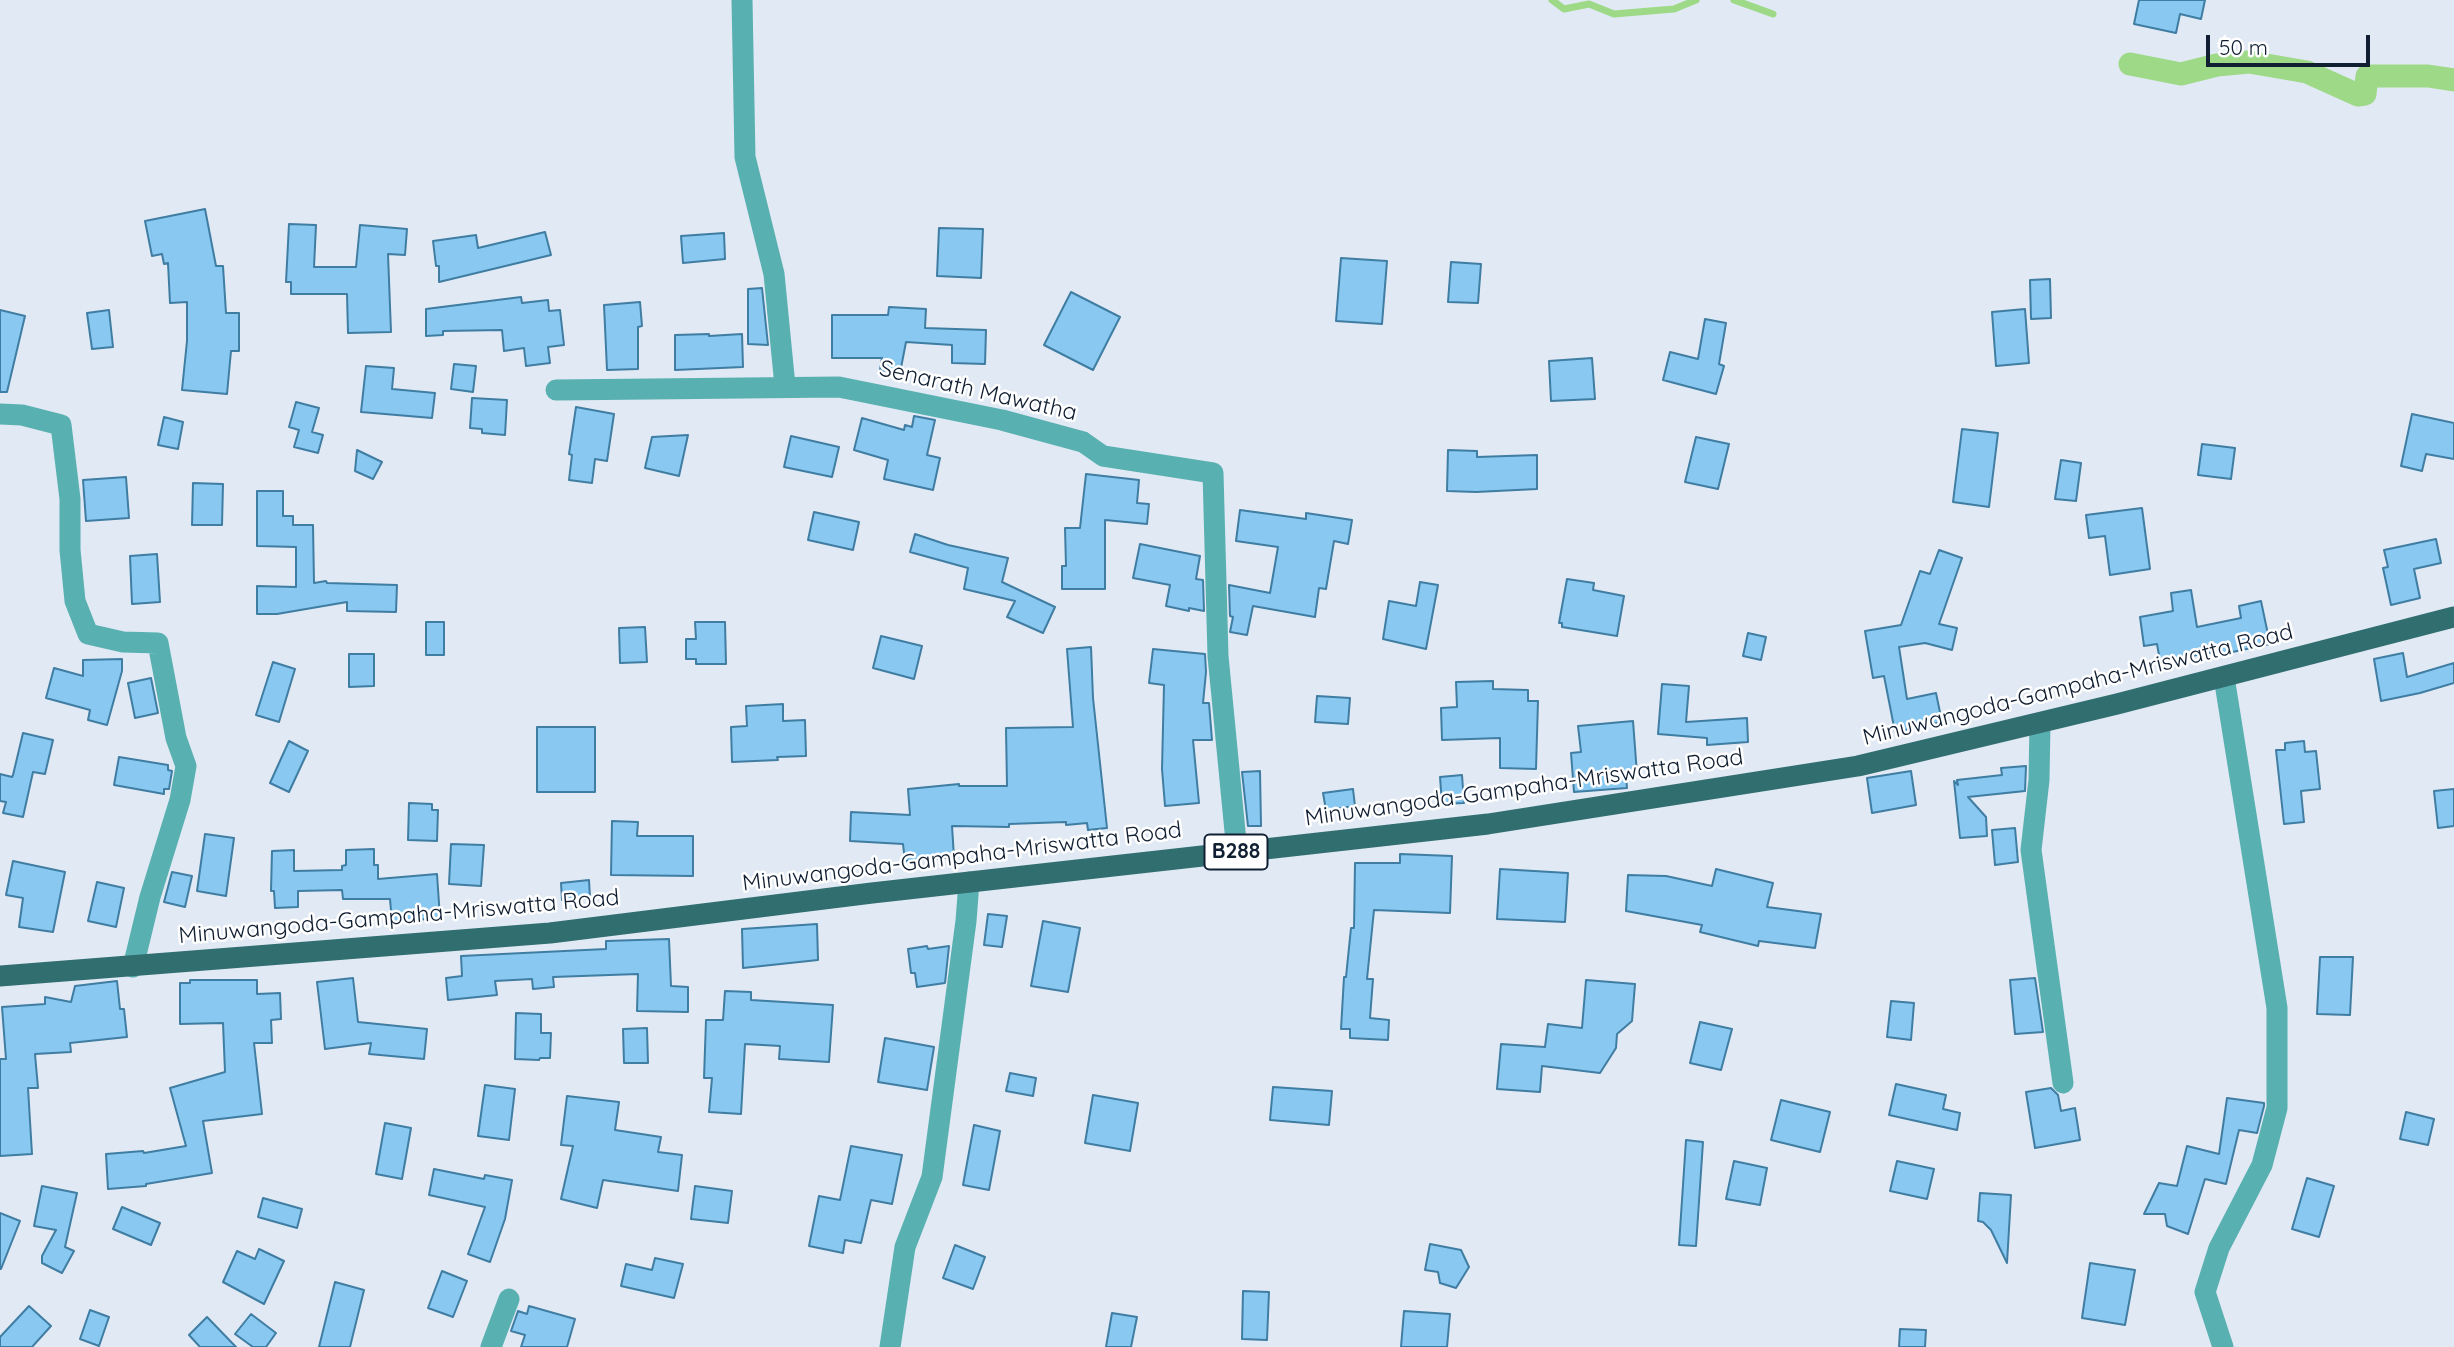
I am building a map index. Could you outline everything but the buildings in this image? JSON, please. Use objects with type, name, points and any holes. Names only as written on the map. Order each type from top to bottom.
[{"type":"main road","name":"Minuwangoda-Gampaha-Mriswatta Road","points":[[0,976],[550,933],[1488,824],[1858,766],[2040,723],[2454,617]]},
{"type":"street","points":[[742,0],[745,158],[775,274],[785,386]]},
{"type":"street","name":"Senarath Mawatha","points":[[556,390],[839,387],[1002,419],[1083,442],[1103,456],[1213,473],[1218,656],[1237,852]]},
{"type":"street","points":[[0,414],[22,415],[61,425],[70,499],[70,550],[75,601],[88,634],[123,642],[158,643],[176,738],[186,766],[180,800],[150,897],[134,967]]},
{"type":"street","points":[[2223,1347],[2205,1292],[2219,1248],[2262,1165],[2277,1108],[2277,1008],[2224,677]]},
{"type":"street","points":[[2040,723],[2039,780],[2031,850],[2063,1083]]},
{"type":"street","points":[[890,1347],[905,1247],[932,1177],[967,921],[969,883]]},
{"type":"street","points":[[491,1347],[509,1299]]},
{"type":"waterway","points":[[1552,0],[1564,9],[1589,4],[1614,14],[1674,9],[1696,0]]},
{"type":"waterway","points":[[1734,0],[1773,14]]},
{"type":"waterway","points":[[2130,64],[2181,74],[2217,65],[2249,62],[2307,72],[2358,95],[2365,94],[2367,76],[2428,76],[2454,80]]}]
